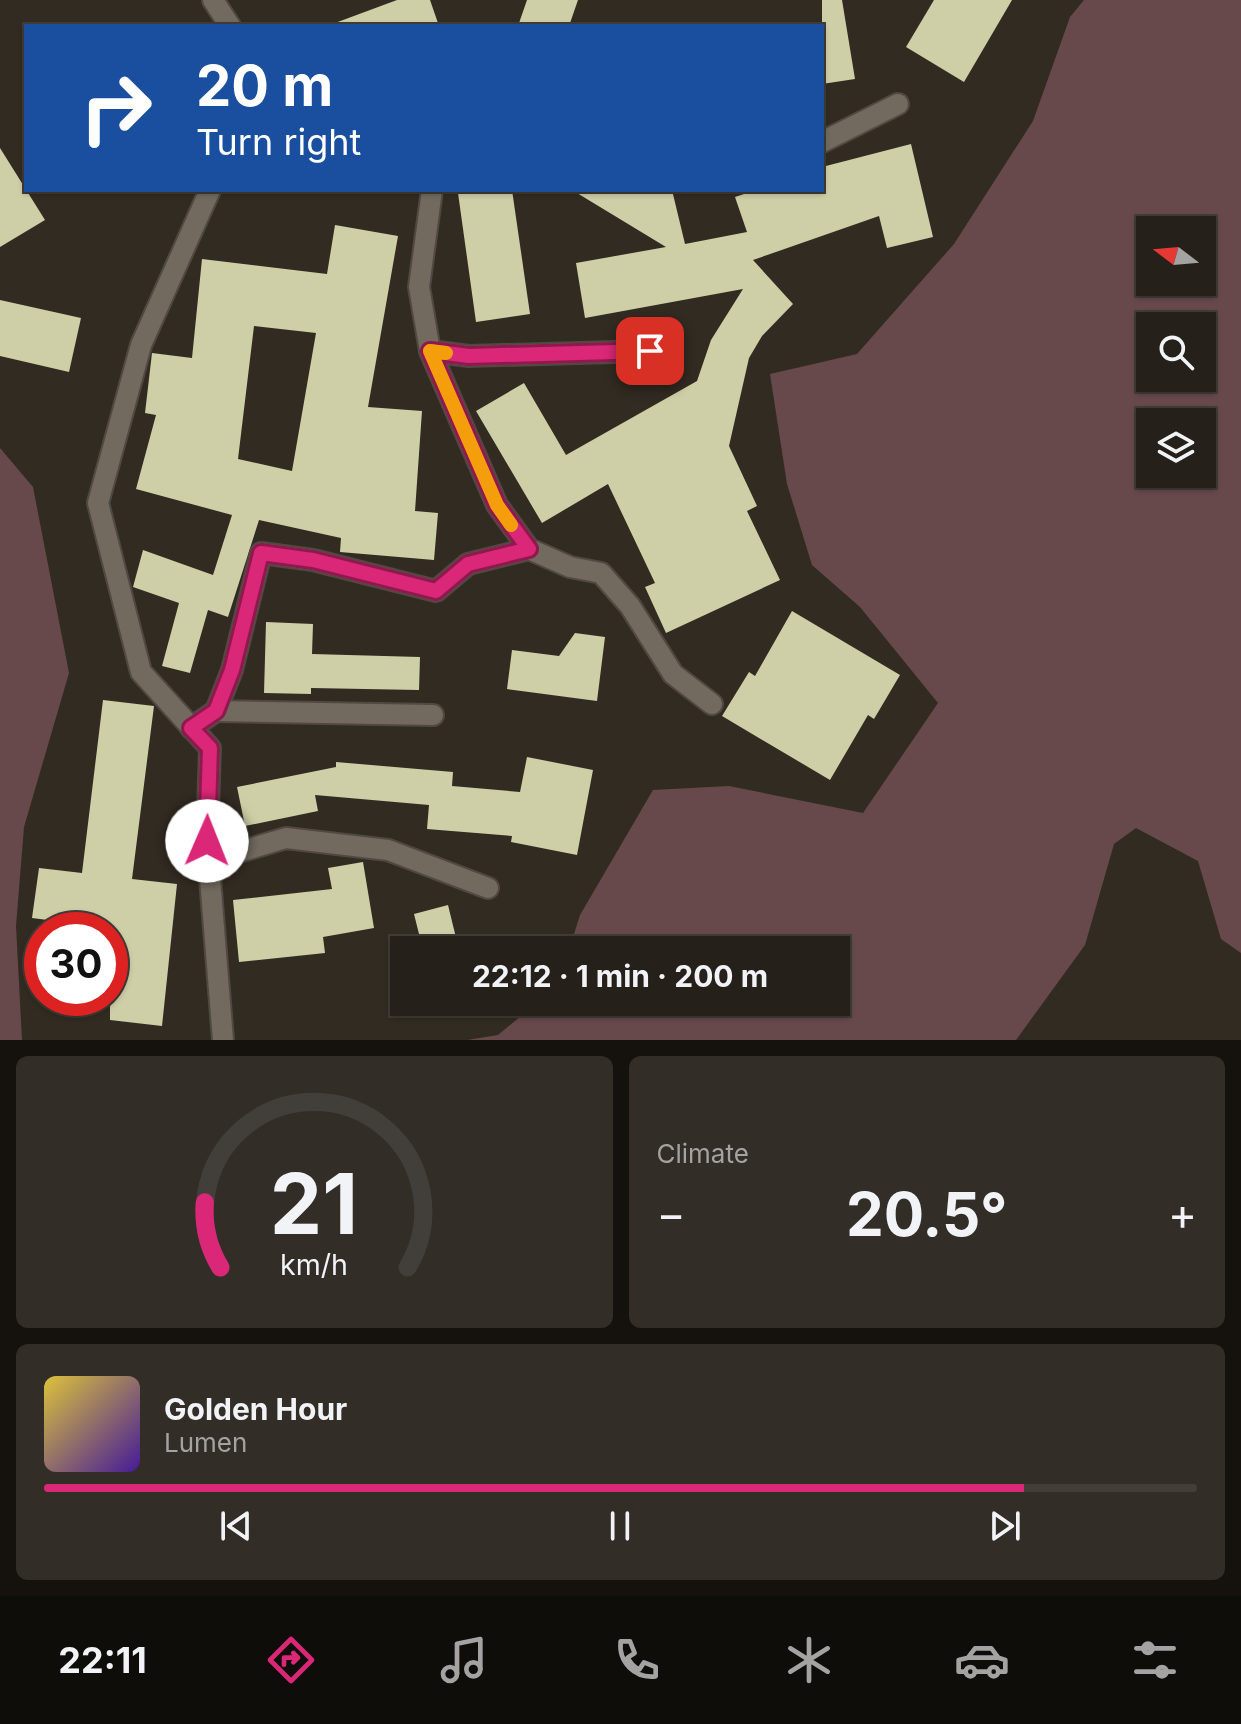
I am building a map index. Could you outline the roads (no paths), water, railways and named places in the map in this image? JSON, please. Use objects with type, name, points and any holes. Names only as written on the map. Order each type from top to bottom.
[{"type":"street","points":[[213,0],[229,24]]},
{"type":"street","points":[[824,141],[898,104]]},
{"type":"street","points":[[209,192],[141,345],[98,503],[141,672],[210,748],[209,861],[223,1040]]},
{"type":"street","points":[[432,192],[419,287],[430,351],[497,505],[529,549],[570,567],[601,573],[630,606],[673,674],[712,704]]},
{"type":"street","points":[[430,351],[469,356],[650,351]]},
{"type":"street","points":[[191,728],[216,711],[232,670],[261,553],[313,560],[436,591],[468,564],[529,549]]},
{"type":"street","points":[[216,711],[433,715]]},
{"type":"street","points":[[209,861],[286,838],[388,850],[488,888]]}]
